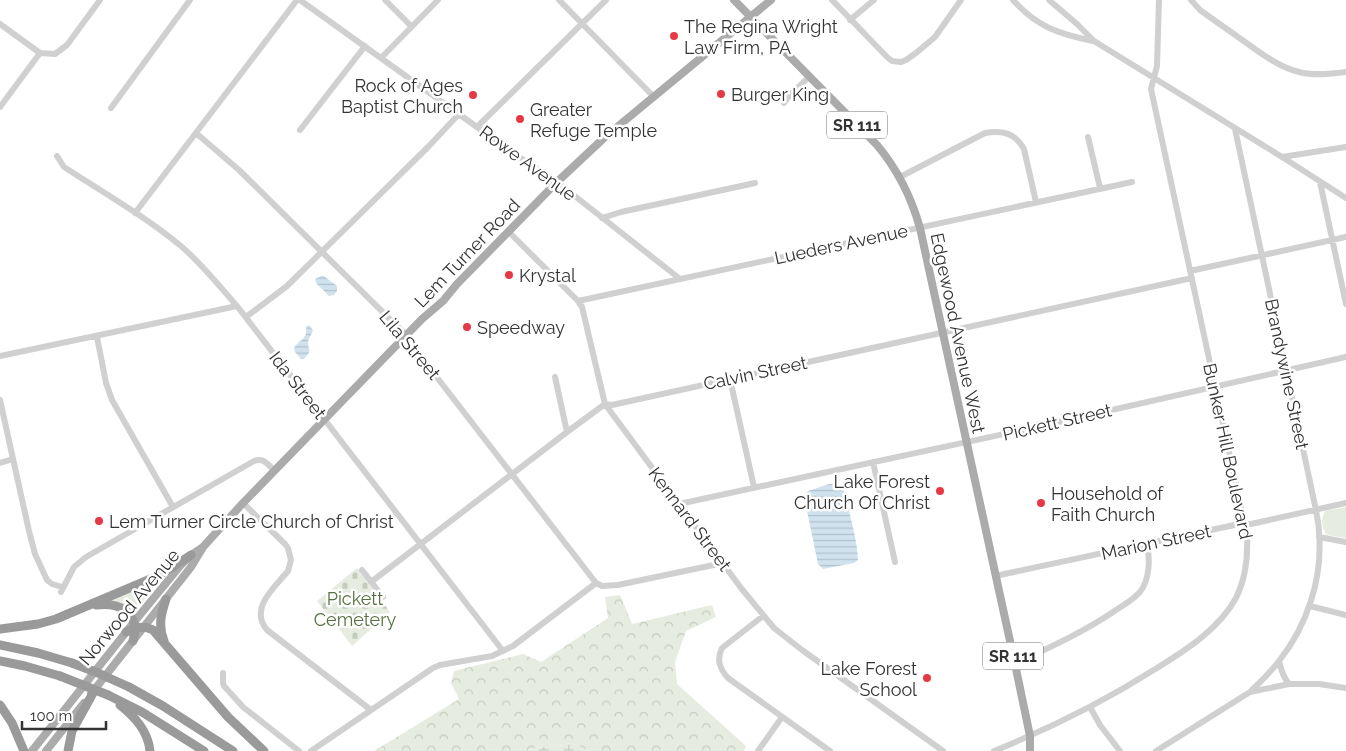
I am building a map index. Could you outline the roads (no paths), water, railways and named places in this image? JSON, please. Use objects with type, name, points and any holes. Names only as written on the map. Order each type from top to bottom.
[{"type":"highway","points":[[0,629],[47,622],[160,575],[191,555]]},
{"type":"highway","points":[[166,599],[160,620],[166,646]]},
{"type":"highway","points":[[85,607],[105,604],[117,607],[128,612],[138,625],[153,630],[228,717],[264,751]]},
{"type":"highway","points":[[126,632],[138,625]]},
{"type":"highway","points":[[133,641],[138,625]]},
{"type":"highway","points":[[0,644],[72,662],[129,687],[163,706],[233,751]]},
{"type":"highway","points":[[0,661],[60,676],[108,695],[142,712],[204,751]]},
{"type":"highway","points":[[68,751],[72,731],[93,693]]},
{"type":"highway","points":[[118,701],[142,727],[149,741],[150,751]]},
{"type":"highway","points":[[0,705],[16,732],[24,751]]},
{"type":"highway","points":[[16,732],[18,751]]},
{"type":"main road","name":"Edgewood Avenue West","points":[[734,0],[877,145],[900,177],[914,208],[920,228],[1030,736],[1036,751]]},
{"type":"main road","name":"Lem Turner Road","points":[[203,547],[243,503],[406,336],[444,301],[458,284],[604,136],[770,0]]},
{"type":"main road","name":"Norwood Avenue","points":[[138,625],[167,581],[191,555],[203,547]]},
{"type":"main road","name":"Norwood Avenue","points":[[138,625],[166,599],[196,560],[203,547]]},
{"type":"main road","name":"Norwood Avenue","points":[[32,751],[126,632]]},
{"type":"main road","name":"Norwood Avenue","points":[[46,751],[133,641]]},
{"type":"main road","name":"Edgewood Avenue West","points":[[1030,736],[1030,751]]},
{"type":"street","points":[[0,24],[40,53],[55,54],[67,45],[100,0]]},
{"type":"street","points":[[111,108],[190,0]]},
{"type":"street","points":[[135,213],[298,0]]},
{"type":"street","name":"Rowe Avenue","points":[[298,0],[557,182],[680,279]]},
{"type":"street","points":[[385,0],[411,26]]},
{"type":"street","points":[[381,58],[438,0]]},
{"type":"street","points":[[559,0],[653,96]]},
{"type":"street","points":[[478,126],[606,0]]},
{"type":"street","points":[[832,0],[887,58],[892,61],[901,62],[916,54],[935,37],[961,0]]},
{"type":"street","points":[[850,20],[874,0]]},
{"type":"street","points":[[1013,0],[1023,12],[1037,22],[1069,36],[1094,41]]},
{"type":"street","points":[[1049,0],[1094,41],[1346,198]]},
{"type":"street","name":"Bunker Hill Boulevard","points":[[994,751],[1090,708],[1173,658],[1214,627],[1236,598],[1244,574],[1248,550],[1245,524],[1151,89],[1157,66],[1159,0]]},
{"type":"street","points":[[1191,0],[1201,12],[1268,58],[1286,68],[1312,74],[1346,72]]},
{"type":"street","points":[[300,130],[365,46]]},
{"type":"street","points":[[0,107],[2,98],[40,53]]},
{"type":"street","points":[[784,102],[810,76]]},
{"type":"street","points":[[246,317],[287,286],[459,114]]},
{"type":"street","name":"Brandywine Street","points":[[1235,129],[1316,510],[1319,537],[1318,565],[1310,606],[1305,618],[1299,631],[1279,661],[1250,692]]},
{"type":"street","points":[[900,177],[985,133],[1004,132],[1020,142],[1024,149],[1036,202]]},
{"type":"street","name":"Lila Street","points":[[196,133],[239,170],[406,336],[599,584]]},
{"type":"street","points":[[1088,137],[1100,188]]},
{"type":"street","points":[[1282,157],[1346,147]]},
{"type":"street","name":"Ida Street","points":[[57,156],[64,167],[162,231],[184,249],[237,306],[503,651]]},
{"type":"street","name":"Lueders Avenue","points":[[578,301],[1132,182]]},
{"type":"street","points":[[1320,182],[1346,304]]},
{"type":"street","points":[[602,218],[621,212],[755,183]]},
{"type":"street","name":"Kennard Street","points":[[509,232],[578,301],[584,313],[605,404],[763,616],[774,628],[943,751]]},
{"type":"street","points":[[1190,271],[1346,237]]},
{"type":"street","name":"Calvin Street","points":[[371,582],[605,404],[612,405],[1192,278]]},
{"type":"street","points":[[0,356],[237,306]]},
{"type":"street","points":[[97,337],[106,383],[112,400],[173,508]]},
{"type":"street","name":"Pickett Street","points":[[679,504],[1346,357]]},
{"type":"street","points":[[555,377],[567,432]]},
{"type":"street","points":[[730,379],[754,488]]},
{"type":"street","points":[[0,400],[35,554],[47,580],[62,590],[74,567],[86,557],[258,460],[265,461],[275,471]]},
{"type":"street","points":[[0,463],[13,459]]},
{"type":"street","points":[[874,462],[895,562]]},
{"type":"street","points":[[243,503],[285,544],[290,554],[288,571],[262,605],[260,615],[264,626],[370,710]]},
{"type":"street","name":"Marion Street","points":[[995,576],[1239,524],[1251,524],[1346,504]]},
{"type":"street","points":[[1319,537],[1346,542]]},
{"type":"street","points":[[1015,664],[1063,641],[1131,600],[1145,583],[1149,563],[1147,544]]},
{"type":"street","points":[[311,751],[433,668],[440,665],[492,656],[503,651],[530,634],[599,584],[618,585],[723,563]]},
{"type":"street","points":[[362,570],[383,597]]},
{"type":"street","points":[[1310,606],[1346,615]]},
{"type":"street","points":[[763,616],[722,648],[719,654],[719,665],[728,678],[830,751]]},
{"type":"street","points":[[1279,661],[1284,678],[1289,684]]},
{"type":"street","points":[[223,673],[224,686],[243,707],[299,751]]},
{"type":"street","points":[[1156,751],[1250,692],[1289,684],[1319,684],[1346,688]]},
{"type":"street","points":[[1090,708],[1100,725],[1120,751]]},
{"type":"street","points":[[758,751],[782,717]]},
{"type":"water","points":[[324,276],[337,286],[337,291],[334,295],[329,296],[316,283],[315,279]]},
{"type":"water","points":[[309,325],[313,330],[308,341],[309,351],[304,359],[301,359],[294,348],[306,334],[306,327]]},
{"type":"water","points":[[829,484],[838,485],[844,491],[858,560],[854,563],[823,569],[818,564],[807,511],[806,493]]},
{"type":"place","name":"The Regina Wright Law Firm, PA","points":[[674,36]]},
{"type":"place","name":"Burger King","points":[[721,94]]},
{"type":"place","name":"Rock of Ages Baptist Church","points":[[473,95]]},
{"type":"place","name":"Greater Refuge Temple","points":[[520,119]]},
{"type":"place","name":"Krystal","points":[[509,275]]},
{"type":"place","name":"Speedway","points":[[467,327]]},
{"type":"place","name":"Lake Forest Church Of Christ","points":[[940,491]]},
{"type":"place","name":"Household of Faith Church","points":[[1041,503]]},
{"type":"place","name":"Lem Turner Circle Church of Christ","points":[[99,521]]},
{"type":"place","name":"Lake Forest School","points":[[927,678]]},
{"type":"park label","name":"Pickett Cemetery","points":[[355,608]]}]
